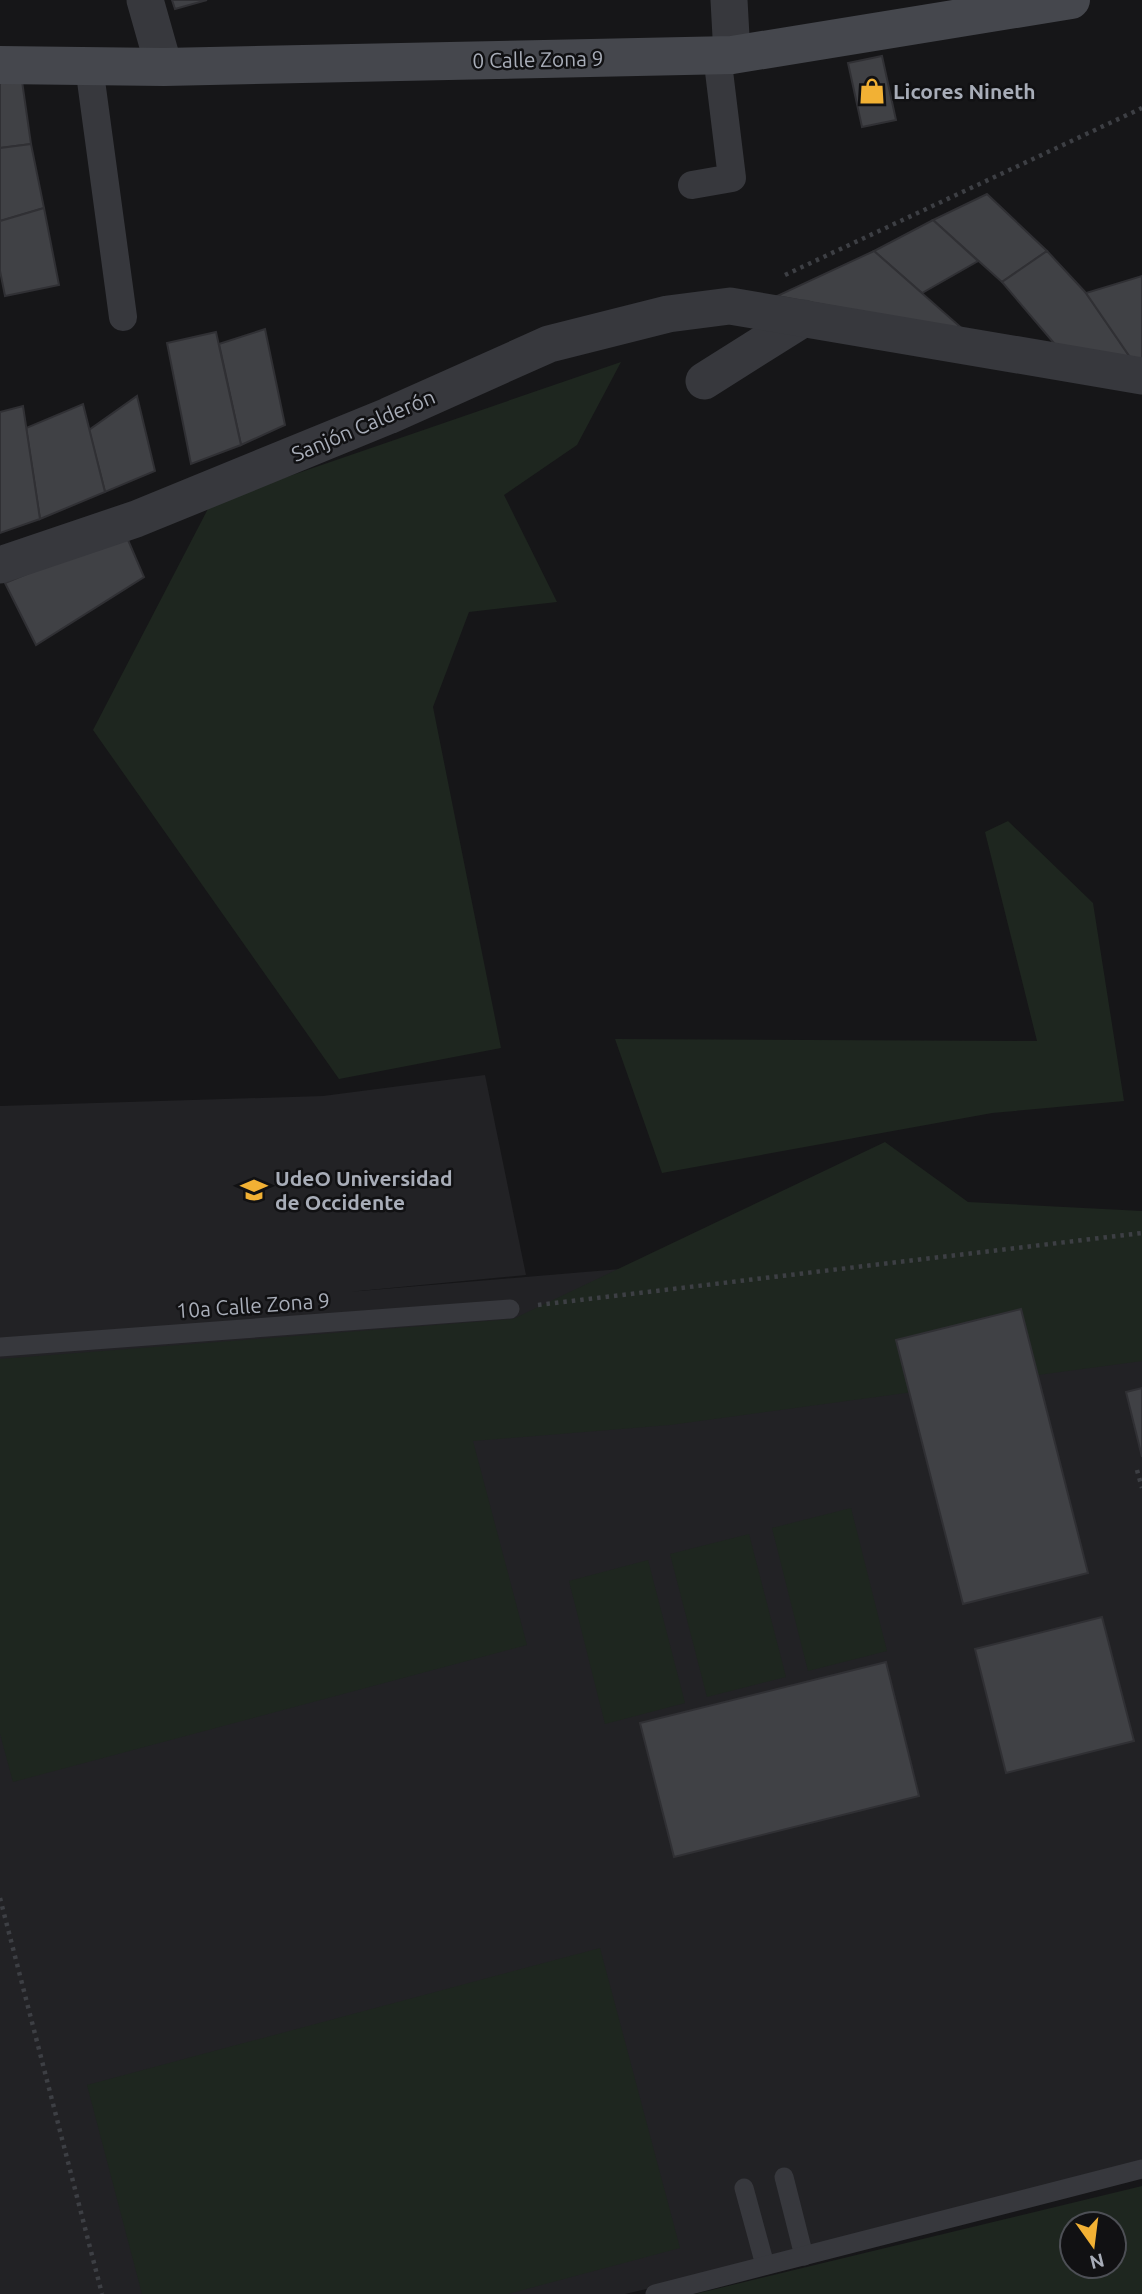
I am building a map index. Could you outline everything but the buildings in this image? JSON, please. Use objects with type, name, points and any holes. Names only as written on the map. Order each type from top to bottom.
[{"type":"main road","name":"0 Calle Zona 9","points":[[0,65],[164,67],[724,55],[1071,0]]},
{"type":"street","points":[[145,0],[164,67]]},
{"type":"street","points":[[692,185],[732,178],[724,55],[729,0]]},
{"type":"street","points":[[89,66],[123,317]]},
{"type":"street","name":"Sanjón Calderón","points":[[0,565],[136,519],[388,416],[549,344],[668,314],[730,306],[1142,376]]},
{"type":"street","points":[[704,381],[804,318]]},
{"type":"lane","name":"10a Calle Zona 9","points":[[0,1347],[510,1309]]},
{"type":"lane","points":[[655,2294],[1142,2169]]},
{"type":"lane","points":[[784,2177],[804,2256]]},
{"type":"lane","points":[[744,2188],[765,2265]]},
{"type":"path","points":[[730,306],[742,296],[1142,108]]},
{"type":"path","points":[[510,1309],[1142,1233]]},
{"type":"path","points":[[1138,1470],[1142,1488]]},
{"type":"path","points":[[0,1898],[102,2294]]},
{"type":"shaded area","points":[[621,362],[577,445],[504,495],[557,602],[469,612],[433,707],[501,1048],[339,1079],[93,730],[211,503]]},
{"type":"shaded area","points":[[1008,821],[1093,903],[1124,1101],[992,1113],[662,1173],[615,1039],[1037,1041],[985,832]]},
{"type":"shaded area","points":[[485,1075],[526,1275],[348,1292],[1142,1225],[1142,2174],[625,2294],[0,2294],[0,1106],[323,1096]]},
{"type":"shaded area","points":[[885,1142],[968,1202],[1142,1211],[1142,1361],[670,1425],[473,1441],[527,1645],[13,1782],[0,1734],[0,1359],[513,1319]]},
{"type":"shaded area","points":[[851,1508],[887,1651],[808,1671],[772,1528]]},
{"type":"shaded area","points":[[749,1534],[786,1677],[707,1697],[670,1554]]},
{"type":"shaded area","points":[[648,1560],[685,1703],[605,1724],[569,1581]]},
{"type":"shaded area","points":[[600,1948],[680,2248],[508,2294],[142,2294],[87,2085]]},
{"type":"shaded area","points":[[1142,2186],[1142,2294],[695,2294]]},
{"type":"place","name":"Licores Nineth","points":[[872,91]]},
{"type":"place","name":"UdeO Universidad de Occidente","points":[[254,1190]]}]
